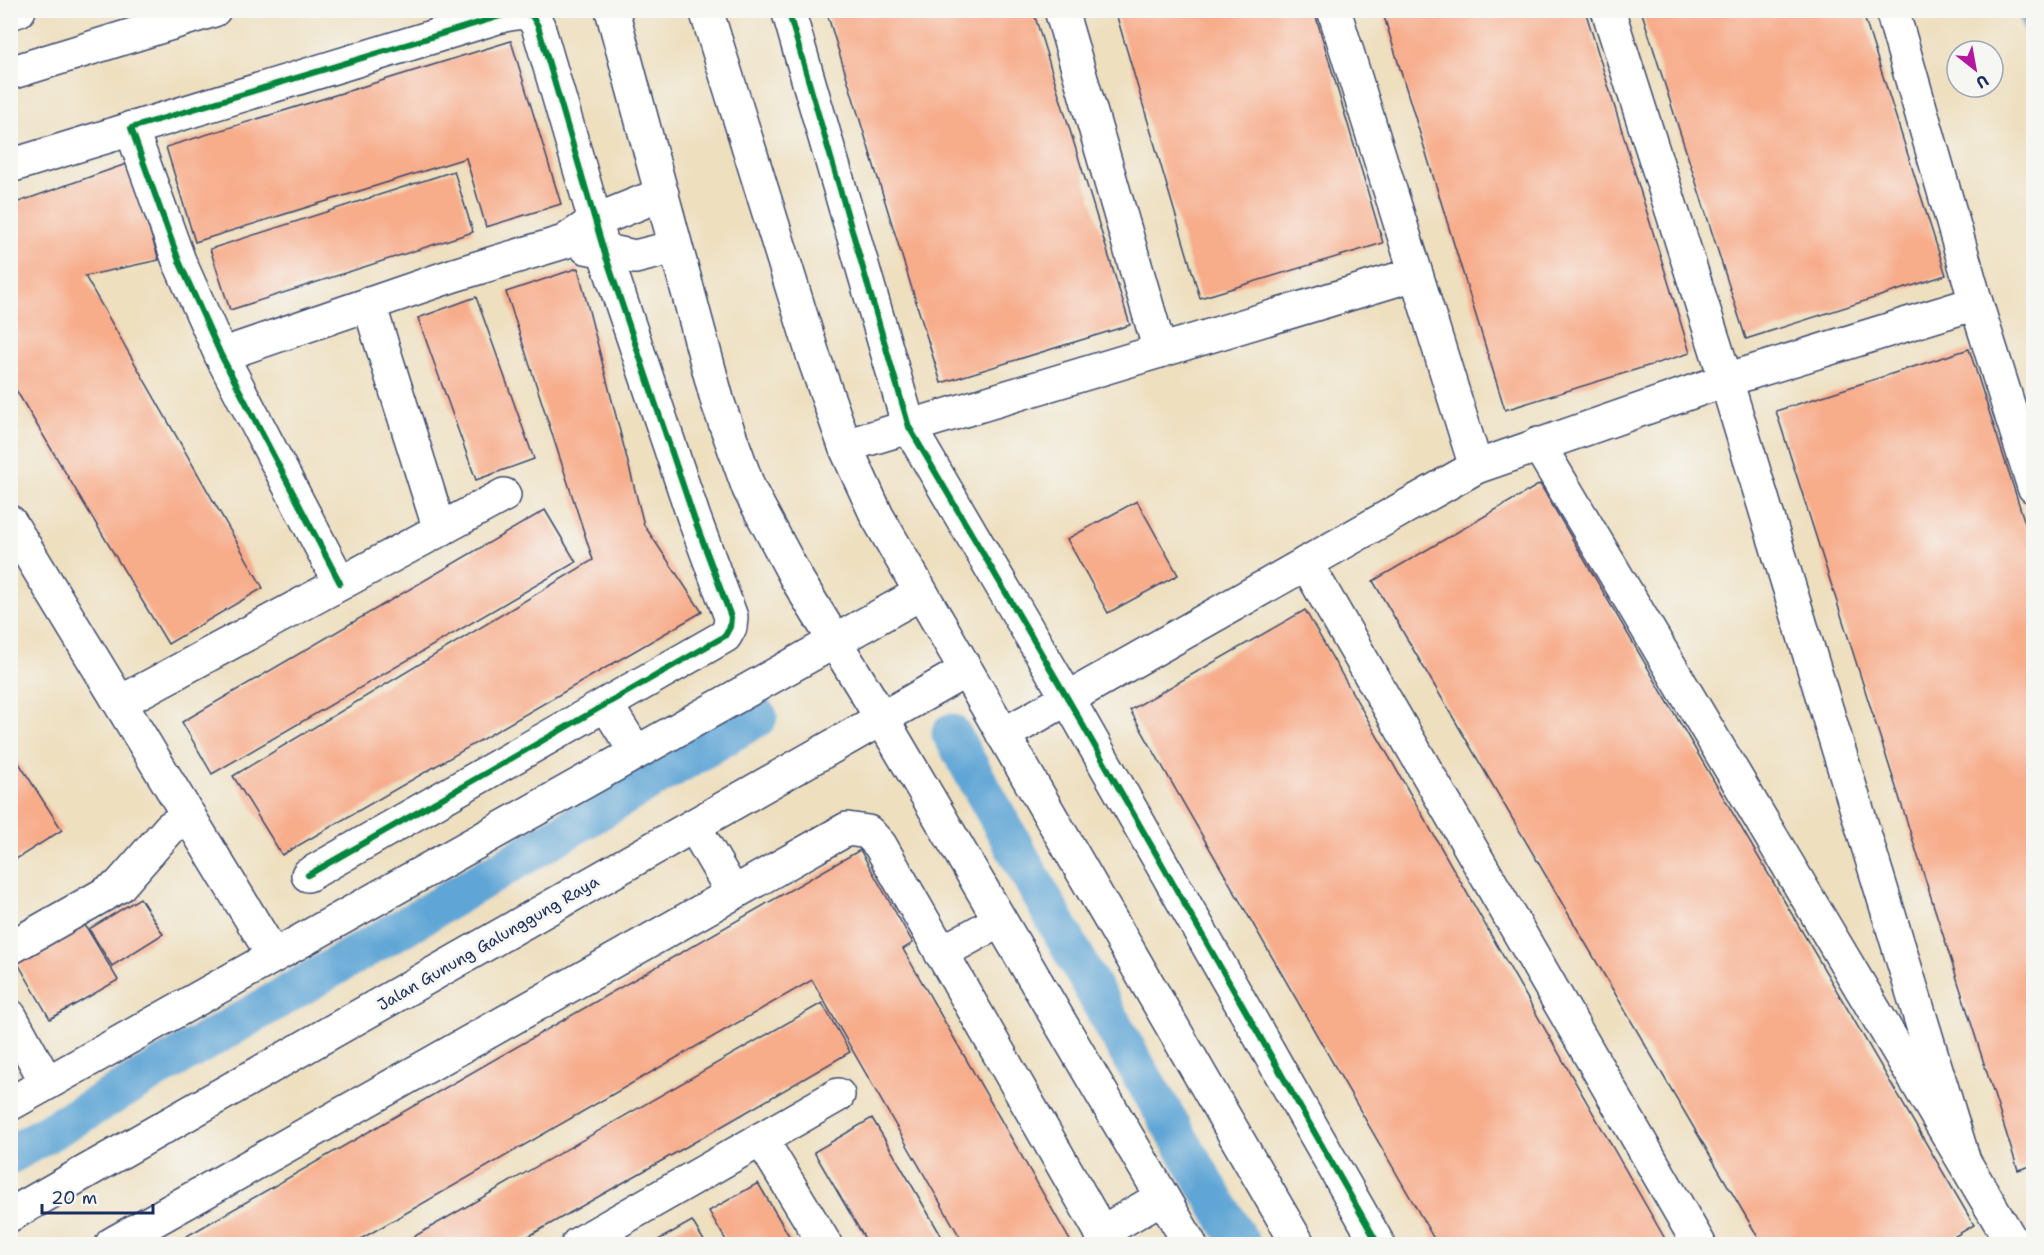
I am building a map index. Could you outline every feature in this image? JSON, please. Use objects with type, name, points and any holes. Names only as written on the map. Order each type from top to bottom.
[{"type":"street","points":[[10,13],[18,10]]},
{"type":"street","points":[[612,10],[718,403],[749,489],[798,581],[1190,1245]]},
{"type":"street","points":[[706,10],[844,446],[877,516],[1298,1245]]},
{"type":"street","points":[[788,10],[909,427],[1068,699],[1378,1245]]},
{"type":"street","points":[[1061,10],[1160,351]]},
{"type":"street","points":[[1334,10],[1476,467]]},
{"type":"street","points":[[1608,10],[1726,380],[1964,1161]]},
{"type":"street","points":[[1892,10],[1976,303],[2034,487]]},
{"type":"street","points":[[10,73],[200,12]]},
{"type":"street","points":[[10,166],[504,15],[521,12],[532,16],[538,26],[599,236],[694,518],[731,617],[730,627],[726,636],[308,875]]},
{"type":"street","points":[[131,128],[179,261],[221,355],[340,583]]},
{"type":"street","points":[[221,355],[454,274],[564,242],[599,236],[662,194]]},
{"type":"street","points":[[599,236],[635,257],[675,247]]},
{"type":"street","points":[[844,446],[1415,274]]},
{"type":"street","points":[[1003,735],[1476,467],[1726,380],[1976,303]]},
{"type":"street","points":[[369,304],[440,530]]},
{"type":"street","points":[[1538,444],[2013,1245]]},
{"type":"street","points":[[121,702],[504,495]]},
{"type":"street","points":[[10,522],[121,702],[180,822]]},
{"type":"street","points":[[10,558],[180,822],[273,955]]},
{"type":"street","points":[[1306,563],[1699,1245]]},
{"type":"street","points":[[10,1104],[921,593]]},
{"type":"street","name":"Jalan Gunung Galunggung Raya","points":[[10,1215],[965,670]]},
{"type":"street","points":[[606,705],[636,752]]},
{"type":"street","points":[[10,948],[119,886],[180,822]]},
{"type":"street","points":[[694,826],[733,893]]},
{"type":"street","points":[[112,1245],[847,829],[868,832],[880,845],[1104,1239],[1162,1197]]},
{"type":"street","points":[[941,953],[999,921]]},
{"type":"street","points":[[10,1016],[47,1083]]},
{"type":"street","points":[[584,1243],[838,1095]]},
{"type":"street","points":[[761,1139],[825,1245]]},
{"type":"street","points":[[2029,1245],[2034,1242]]},
{"type":"water","points":[[2018,11],[2033,11],[2033,57]]},
{"type":"building","points":[[826,10],[1033,10],[1130,325],[941,383]]},
{"type":"building","points":[[1115,10],[1314,10],[1383,243],[1200,298]]},
{"type":"building","points":[[1382,10],[1585,10],[1690,353],[1505,410]]},
{"type":"building","points":[[1641,10],[1862,10],[1946,275],[1746,339]]},
{"type":"building","points":[[511,41],[561,204],[486,227],[466,158],[195,242],[166,147]]},
{"type":"building","points":[[129,163],[159,260],[85,276],[263,588],[168,644],[10,380],[10,205]]},
{"type":"building","points":[[454,171],[473,232],[230,310],[210,249]]},
{"type":"building","points":[[578,268],[644,525],[702,612],[282,855],[233,776],[593,560],[506,292]]},
{"type":"building","points":[[476,297],[534,459],[476,480],[418,318]]},
{"type":"building","points":[[1969,349],[2034,551],[2034,1165],[2018,1170],[1776,411]]},
{"type":"building","points":[[1540,484],[1974,1225],[1942,1244],[1762,1244],[1373,581]]},
{"type":"building","points":[[1137,501],[1178,575],[1108,613],[1067,539]]},
{"type":"building","points":[[545,510],[576,562],[212,774],[182,722]]},
{"type":"building","points":[[1305,610],[1668,1244],[1437,1244],[1130,710]]},
{"type":"building","points":[[10,749],[62,830],[10,863]]},
{"type":"building","points":[[860,850],[913,943],[903,949],[1072,1244],[964,1244],[812,980],[352,1244],[173,1244]]},
{"type":"building","points":[[140,898],[163,934],[112,966],[89,929]]},
{"type":"building","points":[[79,915],[118,980],[50,1019],[12,953]]},
{"type":"building","points":[[822,1003],[850,1052],[686,1147],[515,1244],[401,1244]]},
{"type":"building","points":[[872,1118],[946,1244],[868,1244],[814,1152]]},
{"type":"building","points":[[758,1183],[794,1244],[728,1244],[709,1211]]},
{"type":"building","points":[[692,1221],[706,1244],[651,1244]]},
{"type":"waterway","points":[[10,1155],[417,919],[758,717]]},
{"type":"waterway","points":[[951,733],[1133,1061],[1241,1244]]},
{"type":"cycle path","points":[[788,10],[909,427],[1068,699],[1378,1244]]},
{"type":"cycle path","points":[[308,875],[725,636],[730,627],[731,617],[694,518],[604,251],[538,26],[532,16],[521,12],[504,15],[131,128],[179,261],[221,355],[340,583]]}]
